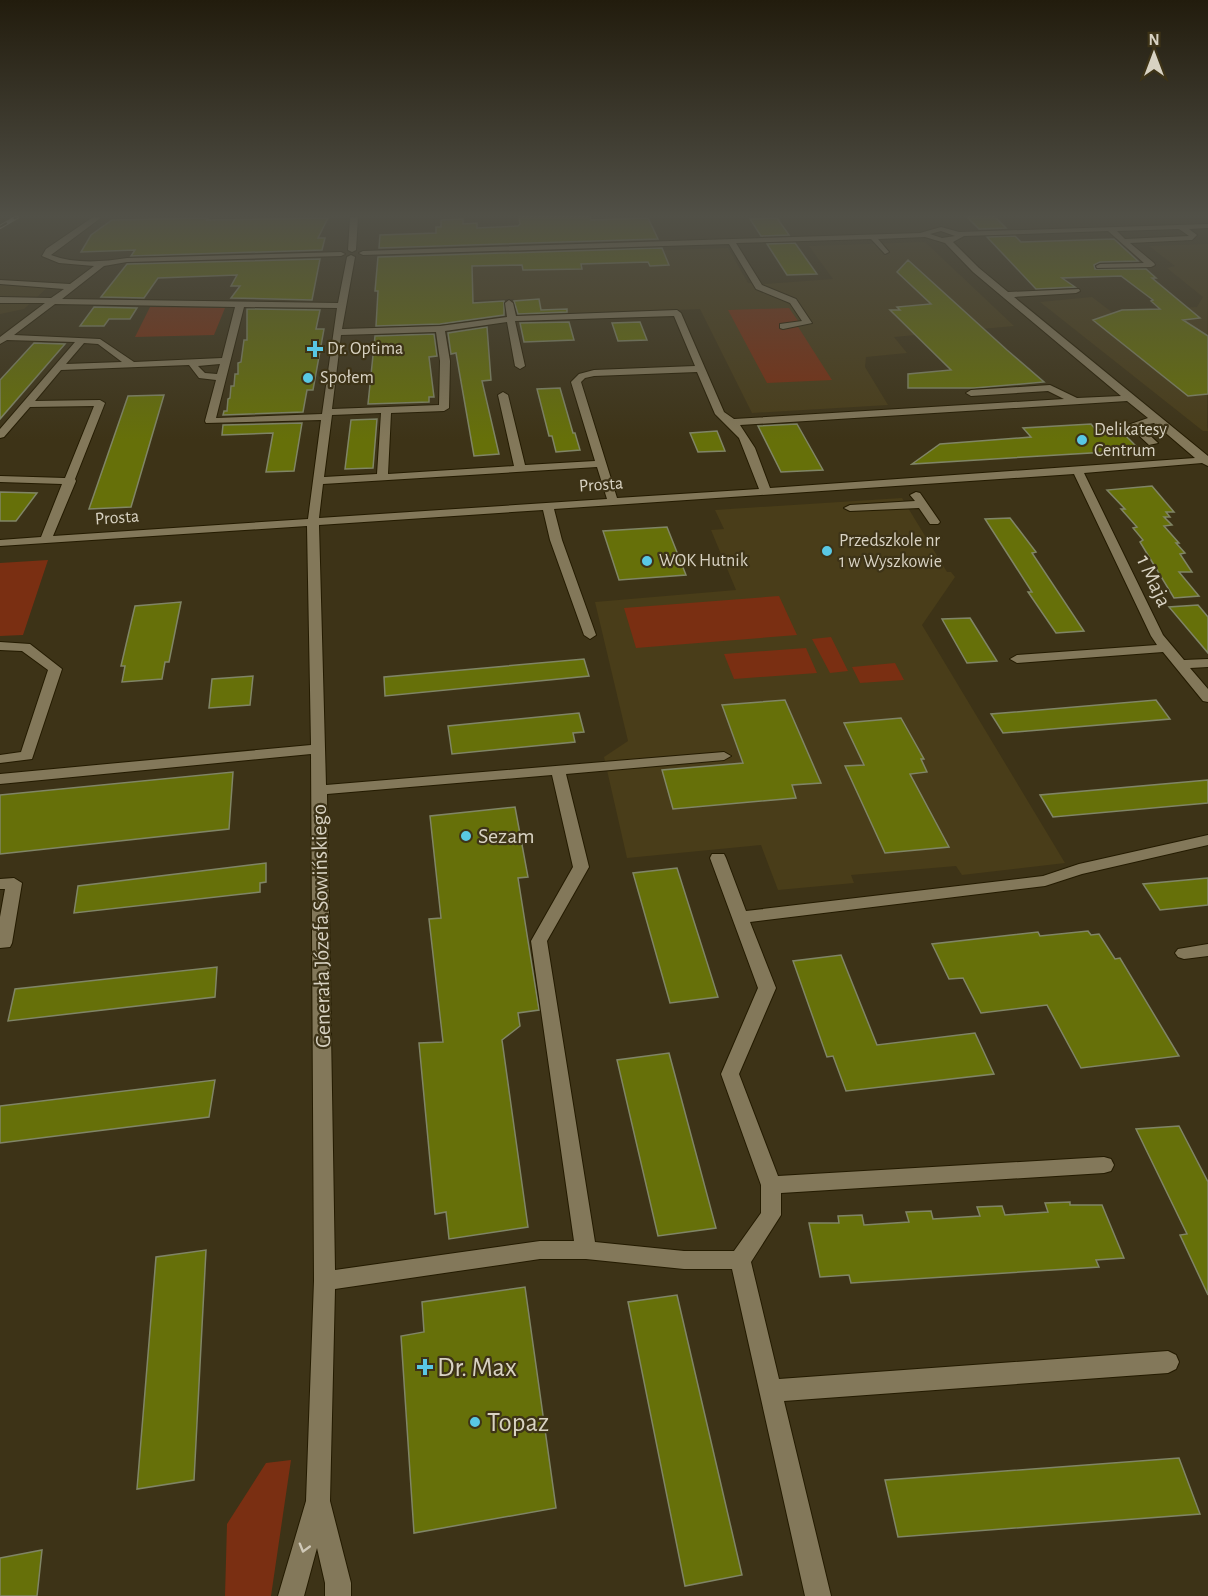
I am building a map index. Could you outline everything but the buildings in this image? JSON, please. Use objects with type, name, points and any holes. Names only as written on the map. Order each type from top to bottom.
[{"type":"street","points":[[3,339],[66,291]]},
{"type":"street","name":"Generała Józefa Sowińskiego","points":[[339,1596],[338,1583],[318,1501],[325,1281],[313,523],[344,291]]},
{"type":"street","points":[[770,291],[794,301],[808,323],[783,326]]},
{"type":"street","points":[[1002,291],[1128,398],[1207,461]]},
{"type":"street","points":[[1006,295],[1068,291]]},
{"type":"street","points":[[0,300],[342,306]]},
{"type":"street","points":[[509,303],[520,366]]},
{"type":"street","points":[[240,305],[210,421],[444,408],[445,361],[440,329]]},
{"type":"street","points":[[337,332],[440,329],[512,320],[677,313],[720,414],[735,422],[1128,398]]},
{"type":"street","points":[[3,339],[100,342],[131,364]]},
{"type":"street","points":[[0,435],[82,340]]},
{"type":"street","points":[[59,367],[227,360]]},
{"type":"street","points":[[194,362],[193,366],[202,376],[223,377]]},
{"type":"street","points":[[613,502],[576,382],[578,379],[602,373],[701,369]]},
{"type":"street","points":[[971,393],[1050,388],[1077,402]]},
{"type":"street","points":[[503,395],[520,468]]},
{"type":"street","points":[[27,404],[100,403],[71,481],[45,541]]},
{"type":"street","points":[[382,477],[386,410]]},
{"type":"street","points":[[1153,443],[1133,425],[1155,420]]},
{"type":"street","points":[[735,422],[750,448],[766,492]]},
{"type":"street","name":"Prosta","points":[[0,543],[1207,461]]},
{"type":"street","points":[[317,481],[601,464]]},
{"type":"street","name":"1 Maja","points":[[1078,471],[1157,636],[1208,698]]},
{"type":"street","points":[[0,479],[71,481]]},
{"type":"street","points":[[908,482],[934,522]]},
{"type":"street","points":[[850,508],[922,504]]},
{"type":"street","points":[[548,507],[556,540],[590,635]]},
{"type":"street","points":[[0,646],[25,647],[55,669],[27,756],[0,759]]},
{"type":"street","points":[[1017,659],[1166,648]]},
{"type":"street","points":[[1180,664],[1208,663]]},
{"type":"street","points":[[0,780],[318,749]]},
{"type":"street","points":[[319,790],[724,756]]},
{"type":"street","points":[[558,770],[581,867],[539,940],[586,1250]]},
{"type":"street","points":[[740,917],[1045,881],[1078,869],[1208,840]]},
{"type":"street","points":[[718,858],[767,988],[730,1074],[771,1185],[771,1215],[740,1260],[818,1596]]},
{"type":"street","points":[[0,884],[14,883],[4,943]]},
{"type":"street","points":[[1184,953],[1208,950]]},
{"type":"street","points":[[771,1185],[1104,1165]]},
{"type":"street","points":[[325,1281],[540,1250],[586,1250],[684,1260],[740,1260]]},
{"type":"street","points":[[770,1391],[1168,1362]]},
{"type":"street","points":[[291,1596],[318,1501]]},
{"type":"shaded area","points":[[0,291],[43,291],[24,309],[0,314]]},
{"type":"shaded area","points":[[447,291],[977,291],[1014,326],[894,337],[907,353],[866,357],[865,367],[888,405],[752,413],[700,309],[518,316],[514,299],[448,301]]},
{"type":"shaded area","points":[[1196,291],[1208,291],[1208,431],[1203,431],[1040,302],[1092,297],[1113,313],[1197,307],[1203,297]]},
{"type":"shaded area","points":[[150,307],[225,308],[214,335],[135,337]]},
{"type":"shaded area","points":[[789,308],[798,321],[795,322],[832,380],[767,383],[728,310]]},
{"type":"shaded area","points":[[902,498],[947,572],[951,572],[955,577],[922,625],[1065,863],[962,875],[956,866],[851,875],[854,883],[778,890],[761,845],[627,858],[604,757],[628,741],[595,602],[736,590],[711,530],[724,529],[715,510]]},
{"type":"shaded area","points":[[48,560],[23,635],[0,636],[0,563]]},
{"type":"shaded area","points":[[779,596],[797,635],[636,648],[624,608]]},
{"type":"shaded area","points":[[831,637],[848,671],[830,673],[812,639]]},
{"type":"shaded area","points":[[806,648],[817,673],[734,679],[724,654]]},
{"type":"shaded area","points":[[895,663],[904,680],[860,683],[852,667]]},
{"type":"shaded area","points":[[291,1460],[271,1596],[225,1596],[227,1524],[266,1463]]},
{"type":"place","name":"Dr. Optima","points":[[315,349]]},
{"type":"place","name":"Społem","points":[[308,378]]},
{"type":"place","name":"Delikatesy Centrum","points":[[1082,440]]},
{"type":"place","name":"Przedszkole nr 1 w Wyszkowie","points":[[827,551]]},
{"type":"place","name":"WOK Hutnik","points":[[647,561]]},
{"type":"place","name":"Sezam","points":[[466,836]]},
{"type":"place","name":"Dr. Max","points":[[425,1367]]},
{"type":"place","name":"Topaz","points":[[475,1422]]}]
